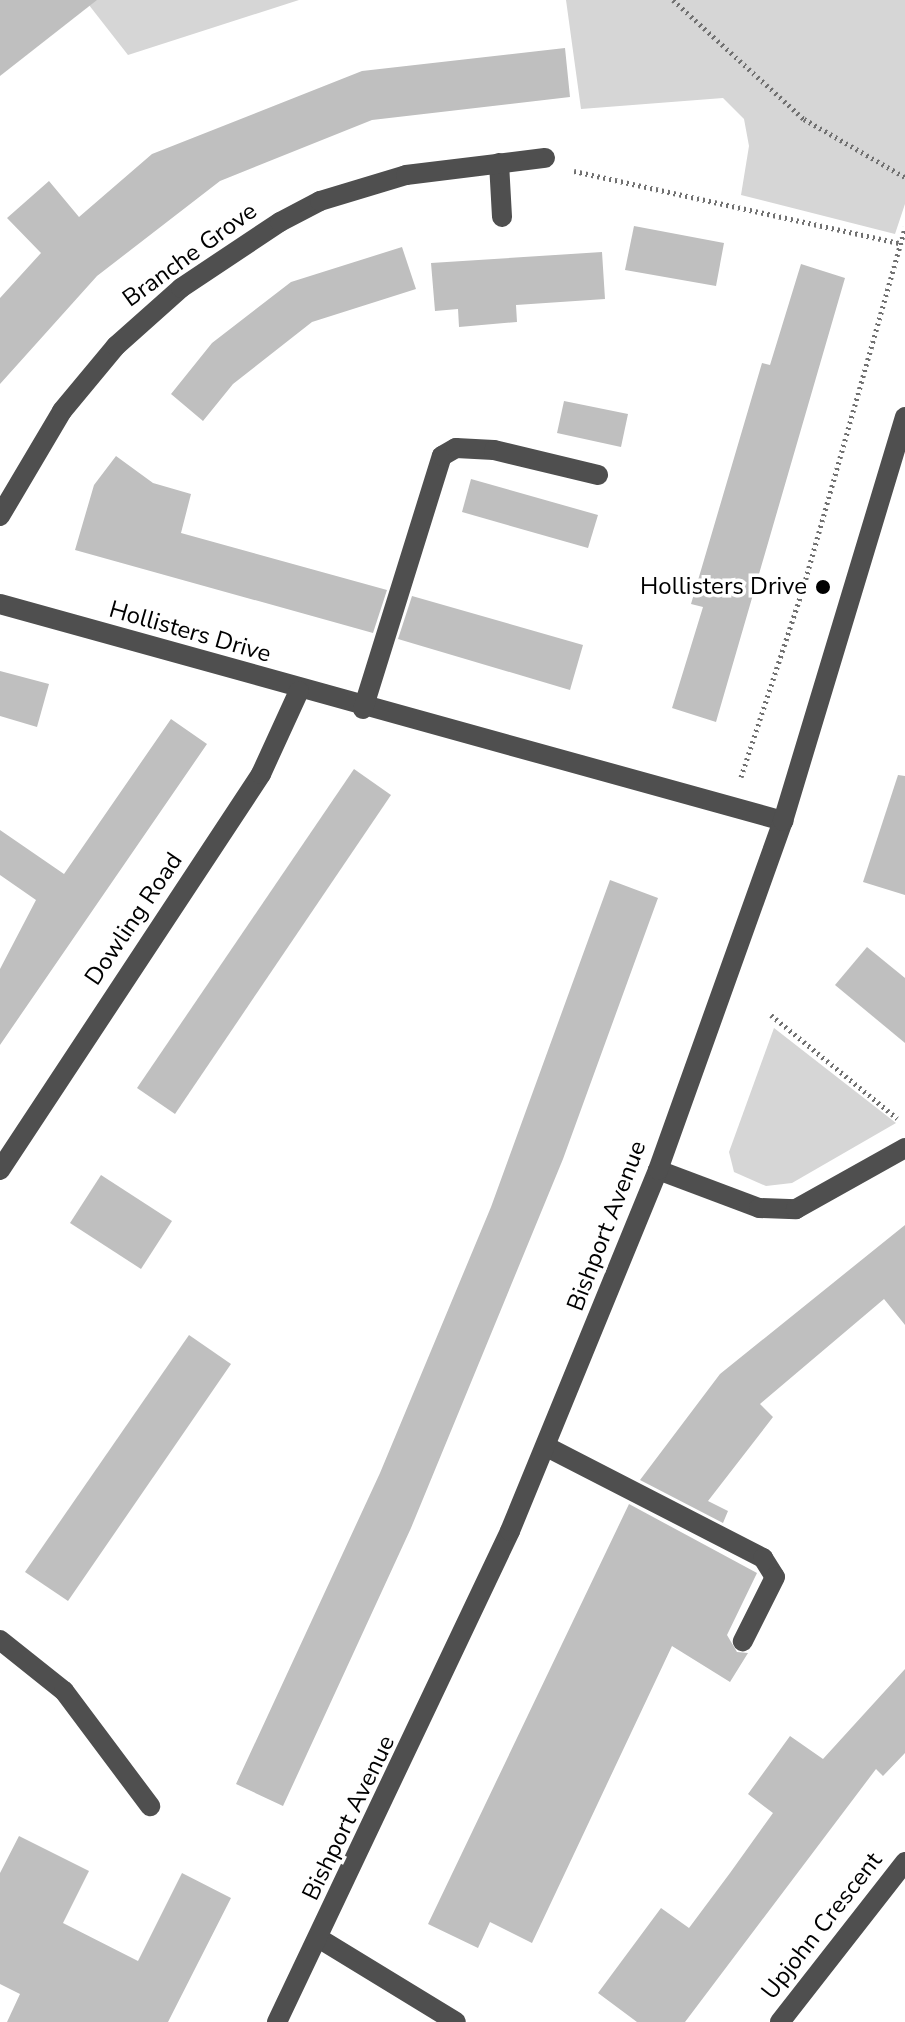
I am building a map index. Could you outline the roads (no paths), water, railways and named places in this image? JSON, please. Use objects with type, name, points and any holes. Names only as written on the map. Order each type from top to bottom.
[{"type":"street","name":"Branche Grove","points":[[0,516],[37,447],[86,379],[181,288],[320,201],[406,175],[545,158]]},
{"type":"street","points":[[499,163],[502,217]]},
{"type":"street","name":"Bishport Avenue","points":[[277,2022],[320,1939],[547,1447],[658,1170],[783,821],[905,417]]},
{"type":"street","points":[[363,709],[442,456],[456,448],[494,450],[598,475]]},
{"type":"street","name":"Hollisters Drive","points":[[0,604],[363,709],[732,804],[783,821]]},
{"type":"street","name":"Dowling Road","points":[[0,1170],[261,774],[299,691]]},
{"type":"street","points":[[658,1170],[759,1208],[796,1209],[905,1148]]},
{"type":"street","points":[[547,1447],[763,1558],[775,1577],[743,1641]]},
{"type":"street","points":[[0,1640],[64,1691],[150,1806]]},
{"type":"street","name":"Upjohn Crescent","points":[[780,2022],[905,1862]]},
{"type":"street","points":[[320,1939],[456,2022]]},
{"type":"place","name":"Hollisters Drive","points":[[823,587]]}]
